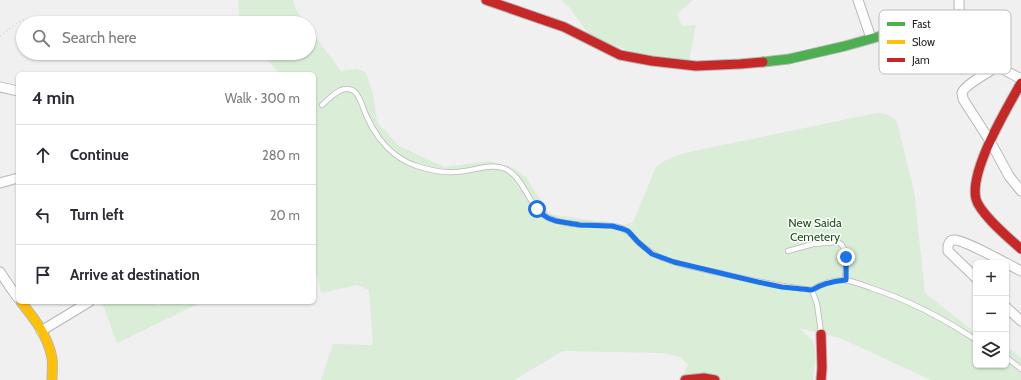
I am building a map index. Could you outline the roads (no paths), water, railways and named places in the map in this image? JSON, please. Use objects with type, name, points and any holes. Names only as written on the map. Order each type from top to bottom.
[{"type":"street","points":[[486,0],[564,27],[620,55],[646,60],[696,66],[789,59],[879,36]]},
{"type":"street","points":[[858,0],[871,38]]},
{"type":"street","points":[[1011,73],[1021,79]]},
{"type":"street","points":[[986,74],[969,85],[963,92],[963,99],[990,141],[1009,176],[1021,191]]},
{"type":"street","points":[[1021,83],[990,141],[976,182],[975,192],[976,200],[980,207],[1021,249]]},
{"type":"street","points":[[0,87],[16,91]]},
{"type":"street","points":[[0,183],[16,179]]},
{"type":"street","points":[[973,275],[948,251],[948,243],[954,240],[963,242],[1000,260]]},
{"type":"street","points":[[1009,265],[1021,271]]},
{"type":"street","points":[[0,272],[16,296]]},
{"type":"street","points":[[22,304],[42,331],[49,347],[52,358],[52,380]]},
{"type":"street","points":[[42,331],[85,304]]},
{"type":"street","points":[[1009,310],[1021,321]]},
{"type":"street","points":[[821,334],[821,380]]},
{"type":"street","points":[[685,380],[704,378],[715,380]]},
{"type":"lane","points":[[322,105],[338,91],[343,89],[352,90],[356,93],[372,128],[379,138],[394,154],[406,162],[422,168],[444,172],[456,172],[489,167],[504,169],[511,172],[516,178],[537,209],[542,214],[552,219],[580,225],[618,227],[628,231],[652,254],[674,262],[782,287],[812,290],[826,282],[846,280],[905,301],[945,321],[973,338]]},
{"type":"lane","points":[[788,251],[813,244],[838,242],[842,245],[845,251],[846,280]]},
{"type":"lane","points":[[812,290],[818,304],[821,334]]},
{"type":"lane","points":[[1009,359],[1021,369]]},
{"type":"park label","name":"New Saida Cemetery","points":[[815,229]]}]
